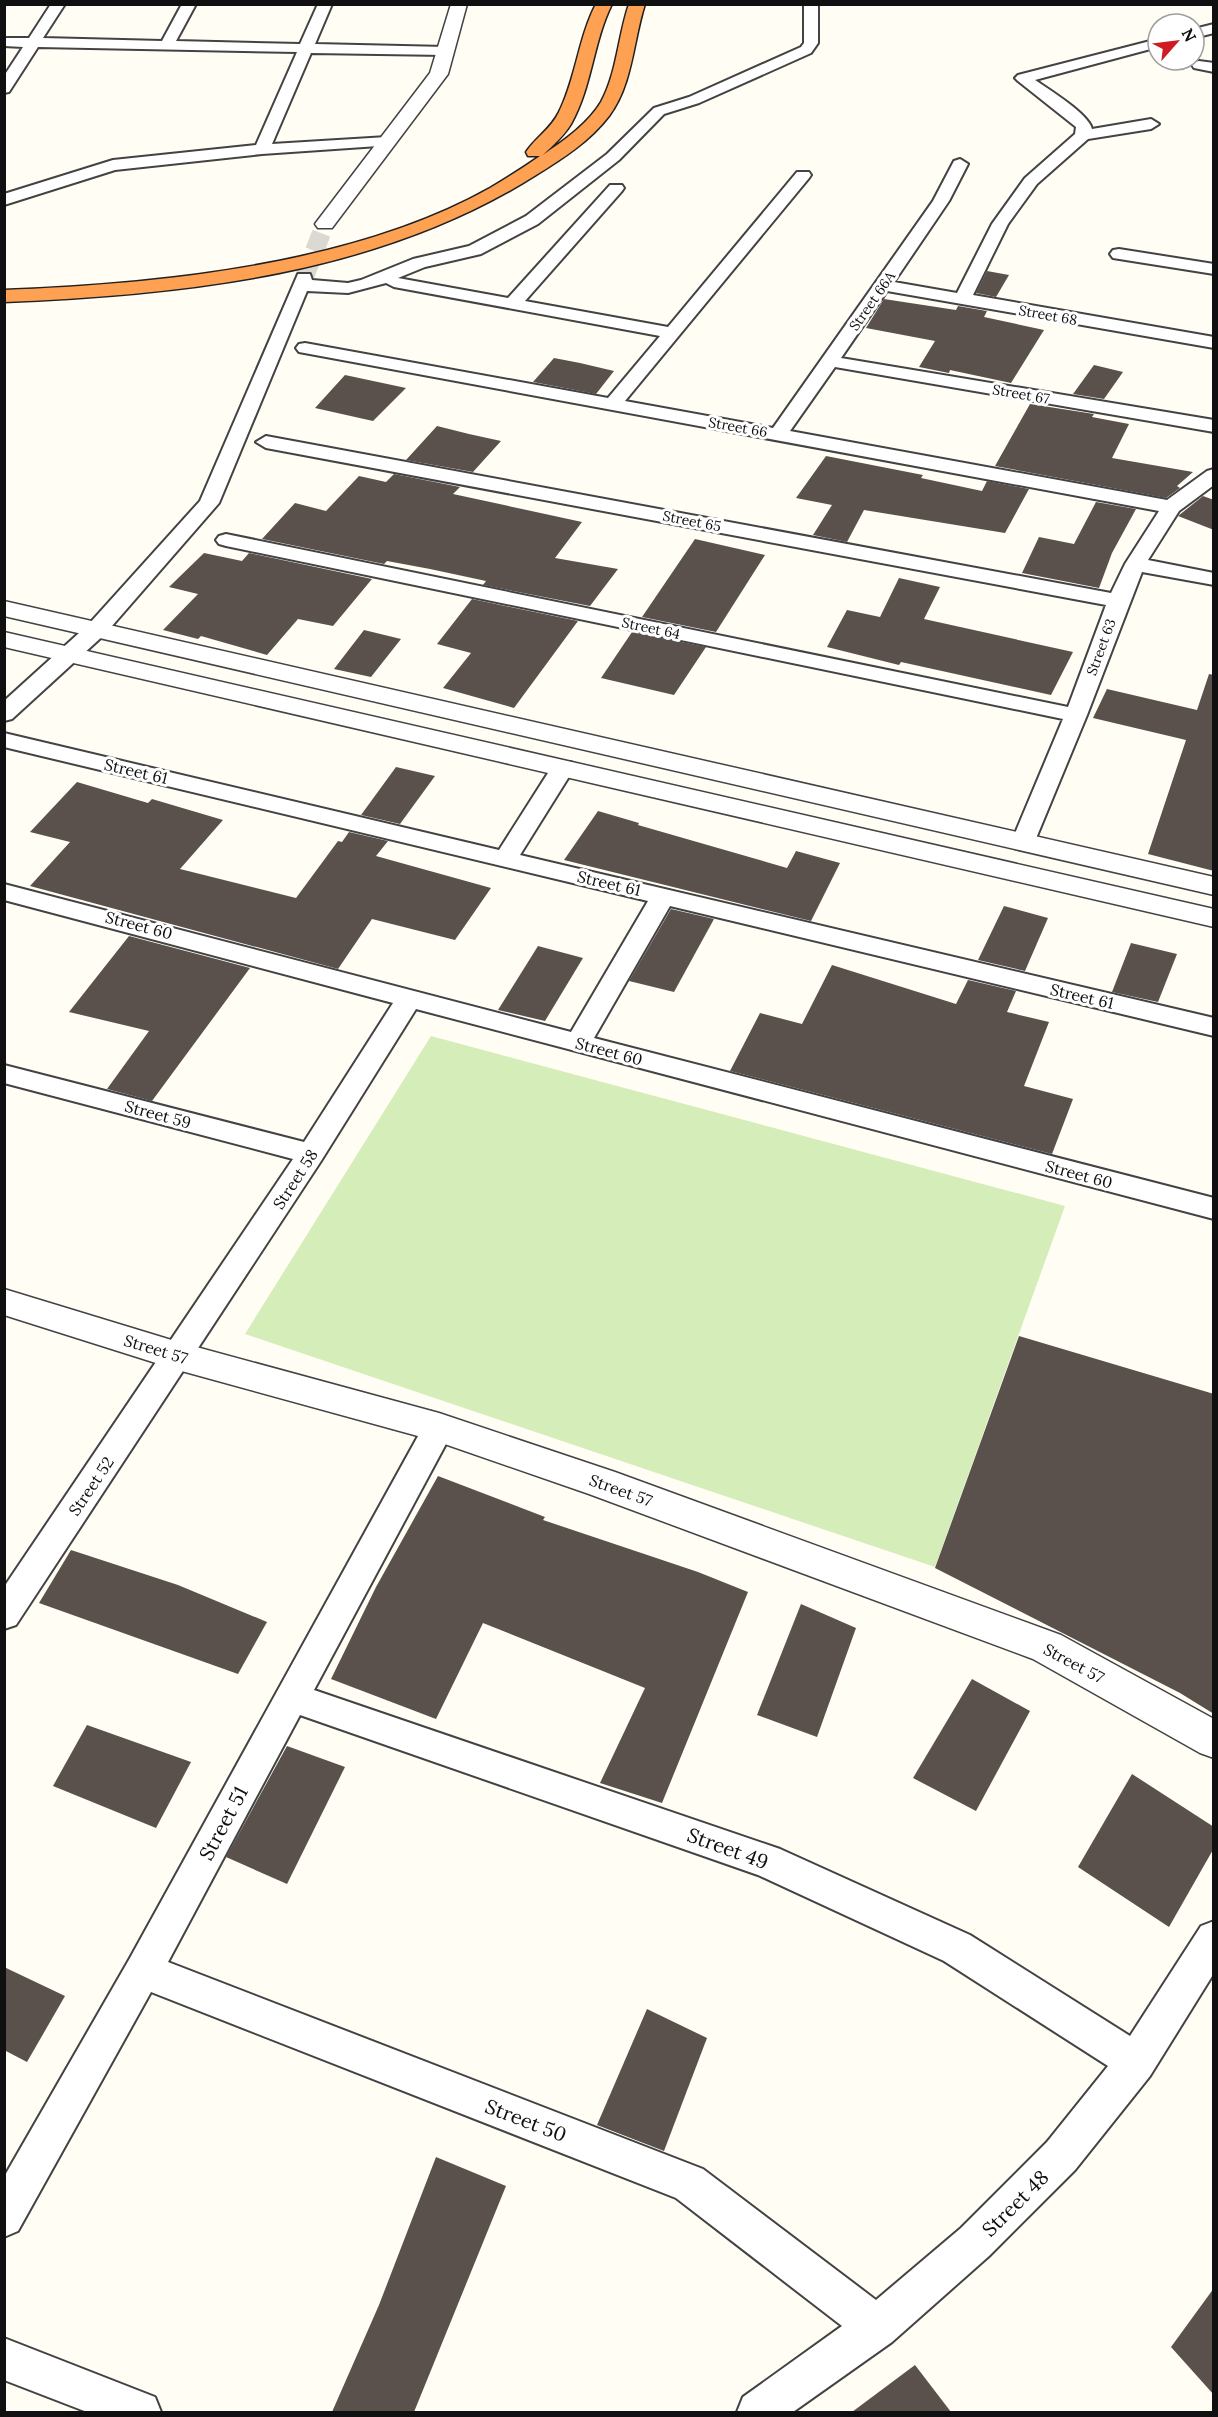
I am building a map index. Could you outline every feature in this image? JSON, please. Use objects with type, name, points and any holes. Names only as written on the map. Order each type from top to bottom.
[{"type":"highway","points":[[4,280],[46,282],[149,276],[248,261],[354,235],[412,216],[456,197],[497,178],[531,156],[561,125],[574,93],[592,24],[604,4]]},
{"type":"highway","points":[[4,296],[128,289],[277,266],[334,253],[401,232],[464,208],[503,190],[537,169],[604,112],[613,97],[637,4]]},
{"type":"street","points":[[4,89],[58,4]]},
{"type":"street","points":[[166,46],[189,4]]},
{"type":"street","points":[[262,149],[326,4]]},
{"type":"street","points":[[325,224],[439,74],[459,4]]},
{"type":"street","points":[[4,714],[97,629],[209,503],[302,281],[348,288],[365,285],[419,263],[475,250],[532,220],[613,158],[659,111],[694,100],[806,50],[811,44],[810,4]]},
{"type":"street","points":[[4,42],[446,51]]},
{"type":"street","points":[[1083,135],[1084,126],[1063,107],[1023,78],[1146,46]]},
{"type":"street","points":[[962,300],[1015,200],[1031,181],[1083,135],[1151,124]]},
{"type":"street","points":[[4,200],[113,165],[262,149],[387,142]]},
{"type":"street","name":"Street 66A","points":[[779,434],[941,201],[960,164]]},
{"type":"street","points":[[613,404],[803,175]]},
{"type":"street","points":[[512,304],[616,188]]},
{"type":"street","points":[[1119,254],[1214,268]]},
{"type":"street","points":[[394,282],[673,333]]},
{"type":"street","name":"Street 68","points":[[883,285],[1214,343]]},
{"type":"street","name":"Street 66","points":[[305,348],[1171,507]]},
{"type":"street","name":"Street 67","points":[[829,361],[1214,426]]},
{"type":"street","name":"Street 65","points":[[266,442],[1118,601]]},
{"type":"street","name":"Street 63","points":[[1023,843],[1076,715],[1118,601],[1135,564],[1171,507],[1214,475]]},
{"type":"street","name":"Street 64","points":[[226,540],[1076,715]]},
{"type":"street","points":[[1135,564],[1214,579]]},
{"type":"street","points":[[4,608],[1214,886]]},
{"type":"street","points":[[4,639],[71,652],[1214,918]]},
{"type":"street","name":"Street 61","points":[[4,740],[1214,1028]]},
{"type":"street","points":[[505,859],[563,767]]},
{"type":"street","name":"Street 60","points":[[4,891],[1214,1209]]},
{"type":"street","points":[[578,1043],[663,896]]},
{"type":"street","name":"Street 58","points":[[178,1356],[311,1154],[409,999]]},
{"type":"street","name":"Street 59","points":[[4,1074],[311,1154]]},
{"type":"street","name":"Street 57","points":[[4,1302],[178,1356],[439,1427],[602,1483],[1047,1647],[1214,1740]]},
{"type":"street","name":"Street 52","points":[[4,1615],[178,1356]]},
{"type":"street","name":"Street 51","points":[[4,2217],[143,1971],[439,1427]]},
{"type":"street","name":"Street 49","points":[[291,1697],[767,1861],[957,1948],[1136,2062]]},
{"type":"street","name":"Street 48","points":[[758,2412],[877,2327],[975,2242],[1061,2156],[1136,2062],[1214,1939]]},
{"type":"street","name":"Street 50","points":[[143,1971],[689,2183],[877,2327]]},
{"type":"street","points":[[4,2359],[140,2412]]},
{"type":"green space","points":[[431,1036],[1065,1206],[935,1567],[245,1334]]},
{"type":"building","points":[[987,271],[1009,275],[996,297],[976,293]]},
{"type":"building","points":[[884,299],[956,310],[958,306],[987,311],[984,317],[1044,330],[1011,383],[950,370],[949,373],[919,367],[935,341],[866,328]]},
{"type":"building","points":[[554,358],[614,371],[596,394],[533,382]]},
{"type":"building","points":[[1094,365],[1123,372],[1104,399],[1073,394]]},
{"type":"building","points":[[345,375],[406,388],[373,421],[315,408]]},
{"type":"building","points":[[1030,404],[1094,414],[1092,417],[1129,424],[1112,458],[1193,472],[1177,486],[1180,488],[1166,498],[995,466]]},
{"type":"building","points":[[437,426],[501,441],[473,472],[406,460]]},
{"type":"building","points":[[826,456],[923,475],[921,478],[982,491],[987,481],[1029,489],[1005,533],[864,510],[847,542],[813,535],[832,505],[796,498]]},
{"type":"building","points":[[394,474],[460,487],[453,494],[582,522],[555,558],[618,569],[590,606],[483,585],[486,581],[430,569],[387,561],[384,564],[262,539],[295,503],[326,511],[359,476],[386,482]]},
{"type":"building","points":[[1203,496],[1214,500],[1214,530],[1178,516]]},
{"type":"building","points":[[1096,502],[1136,509],[1112,553],[1099,588],[1022,573],[1039,537],[1074,544]]},
{"type":"building","points":[[695,539],[765,555],[716,632],[642,617]]},
{"type":"building","points":[[204,553],[242,561],[249,553],[372,579],[333,626],[298,619],[267,655],[201,636],[198,639],[163,630],[198,594],[169,587]]},
{"type":"building","points":[[899,578],[940,587],[924,619],[1073,652],[1051,695],[901,662],[899,665],[827,647],[847,610],[880,617]]},
{"type":"building","points":[[472,599],[578,621],[514,708],[443,688],[471,653],[437,644]]},
{"type":"building","points":[[364,630],[401,639],[371,677],[334,669]]},
{"type":"building","points":[[632,632],[706,647],[674,695],[601,678]]},
{"type":"building","points":[[1209,674],[1214,675],[1214,871],[1148,854],[1186,740],[1093,718],[1107,689],[1197,710]]},
{"type":"building","points":[[396,767],[435,776],[400,824],[361,815]]},
{"type":"building","points":[[77,782],[148,803],[152,799],[223,820],[180,869],[296,898],[338,841],[342,842],[349,832],[388,841],[376,856],[491,888],[455,940],[372,919],[338,969],[30,886],[70,842],[30,832]]},
{"type":"building","points":[[598,811],[639,823],[638,825],[787,868],[796,851],[840,863],[811,921],[564,860]]},
{"type":"building","points":[[1004,906],[1048,918],[1025,971],[978,960]]},
{"type":"building","points":[[671,909],[714,919],[674,992],[629,981]]},
{"type":"building","points":[[129,936],[250,968],[152,1101],[107,1089],[149,1031],[69,1012]]},
{"type":"building","points":[[1131,943],[1177,954],[1158,1002],[1112,992]]},
{"type":"building","points":[[538,946],[583,958],[545,1021],[498,1010]]},
{"type":"building","points":[[832,965],[956,1004],[968,980],[1016,991],[1007,1012],[1049,1022],[1024,1086],[1073,1099],[1052,1154],[730,1071],[760,1013],[802,1024]]},
{"type":"building","points":[[1019,1336],[1214,1394],[1214,1714],[1180,1693],[935,1568]]},
{"type":"building","points":[[438,1476],[545,1517],[543,1520],[698,1572],[748,1592],[662,1803],[600,1783],[645,1688],[483,1623],[436,1719],[331,1679],[376,1587]]},
{"type":"building","points":[[71,1550],[178,1585],[267,1622],[238,1674],[39,1603]]},
{"type":"building","points":[[801,1604],[856,1628],[817,1737],[757,1715]]},
{"type":"building","points":[[972,1679],[1030,1711],[976,1811],[913,1778]]},
{"type":"building","points":[[87,1725],[191,1762],[156,1828],[53,1786]]},
{"type":"building","points":[[287,1746],[345,1767],[287,1884],[226,1857]]},
{"type":"building","points":[[1132,1774],[1214,1827],[1214,1848],[1169,1927],[1078,1867]]},
{"type":"building","points":[[4,1967],[65,1996],[27,2062],[4,2050]]},
{"type":"building","points":[[647,2009],[707,2038],[664,2151],[597,2125]]},
{"type":"building","points":[[436,2157],[506,2186],[414,2412],[332,2412],[379,2305]]},
{"type":"building","points":[[1214,2288],[1214,2395],[1171,2347]]},
{"type":"building","points":[[915,2365],[951,2412],[852,2412]]},
{"type":"tunnel","points":[[304,278],[325,224]]}]
